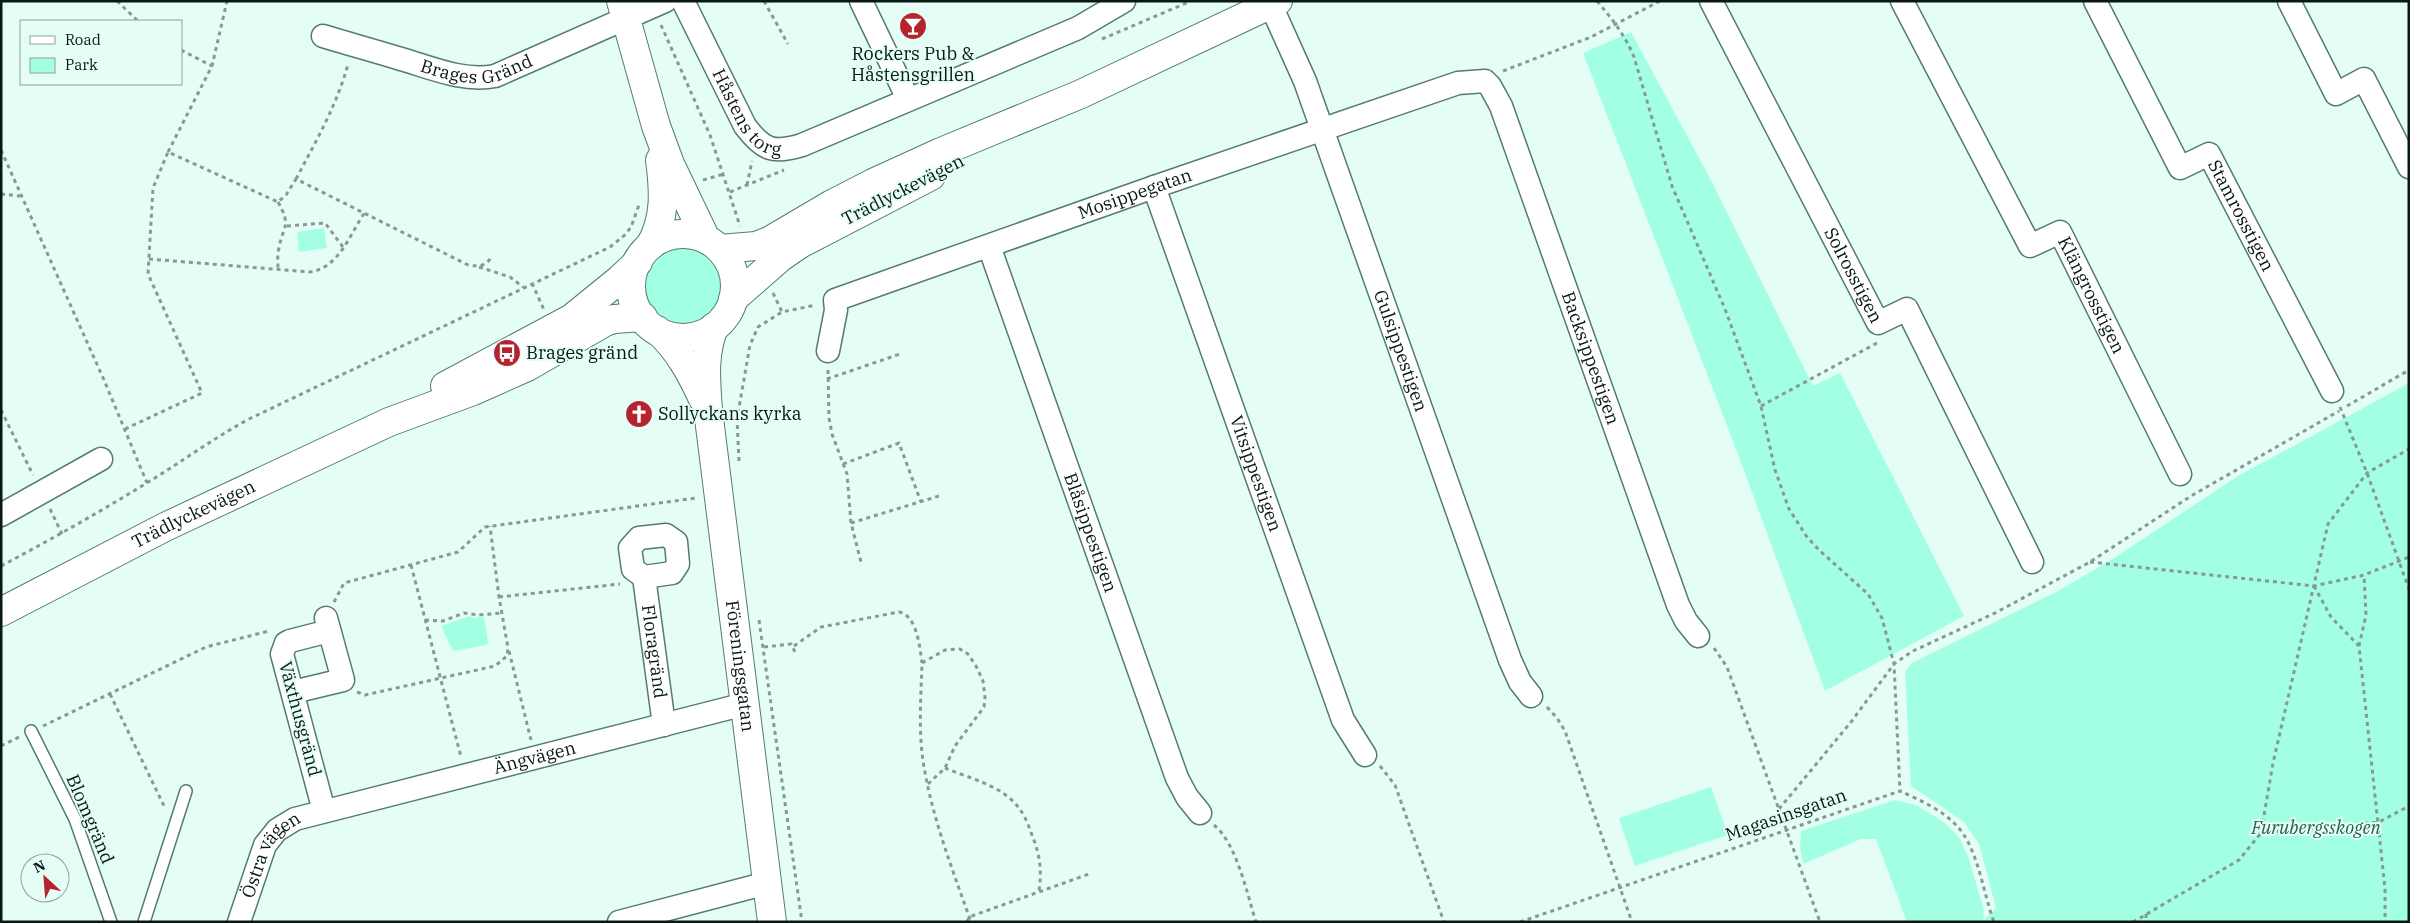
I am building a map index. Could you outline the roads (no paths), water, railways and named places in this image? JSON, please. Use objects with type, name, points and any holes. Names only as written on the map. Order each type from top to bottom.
[{"type":"street","name":"Håstens torg","points":[[683,1],[745,126],[765,148],[780,150],[796,147],[1078,28],[1124,1]]},
{"type":"street","points":[[861,1],[908,99]]},
{"type":"street","name":"Solrosstigen","points":[[1711,1],[1878,323],[1906,309],[2032,562]]},
{"type":"street","name":"Klängrosstigen","points":[[1902,1],[2030,246],[2060,232],[2180,474]]},
{"type":"street","name":"Stamrosstigen","points":[[2095,1],[2180,168],[2209,154],[2337,400]]},
{"type":"street","points":[[2289,1],[2336,94],[2364,79],[2409,167]]},
{"type":"street","name":"Trädlyckevägen","points":[[713,244],[746,248],[769,241],[832,204],[882,179],[957,145],[1081,94],[1272,2]]},
{"type":"street","name":"Gulsippestigen","points":[[1272,2],[1305,81],[1510,660],[1520,682],[1531,696]]},
{"type":"street","points":[[659,4],[624,10],[672,190],[733,272],[733,298],[726,315],[714,327],[705,332],[686,337],[676,337],[650,324],[633,295],[632,278],[661,221],[672,190]]},
{"type":"street","name":"Brages Gränd","points":[[323,36],[466,78],[484,78],[495,76],[624,10]]},
{"type":"street","name":"Mosippegatan","points":[[828,351],[836,310],[835,300],[1154,187],[1458,83],[1485,81]]},
{"type":"street","name":"Backsippestigen","points":[[1485,81],[1490,86],[1500,106],[1678,605],[1686,621],[1698,636]]},
{"type":"street","name":"Trädlyckevägen","points":[[733,298],[781,257],[821,232],[970,156],[1081,94]]},
{"type":"street","name":"Vitsippestigen","points":[[1154,187],[1344,720],[1365,755]]},
{"type":"street","points":[[644,254],[660,240],[677,235],[694,235],[713,244]]},
{"type":"street","name":"Blåsippestigen","points":[[989,246],[1177,778],[1187,797],[1200,813]]},
{"type":"street","name":"Trädlyckevägen","points":[[389,422],[458,377],[572,318],[613,285],[644,254]]},
{"type":"street","name":"Trädlyckevägen","points":[[1,612],[165,527],[389,422],[474,391],[527,367],[604,322],[614,319],[650,324]]},
{"type":"street","name":"Föreningsgatan","points":[[650,324],[668,340],[687,367],[708,410]]},
{"type":"street","name":"Föreningsgatan","points":[[714,327],[706,348],[705,364],[708,410],[772,922]]},
{"type":"street","points":[[1,515],[101,459]]},
{"type":"street","name":"Floragränd","points":[[644,579],[664,725]]},
{"type":"street","name":"Växthusgränd","points":[[293,692],[343,680],[328,624],[286,643],[282,654],[324,811]]},
{"type":"street","name":"Ängvägen","points":[[324,811],[745,704]]},
{"type":"street","name":"Östra vägen","points":[[239,922],[265,845],[277,830],[295,819],[324,811]]},
{"type":"street","points":[[618,922],[767,883]]},
{"type":"lane","name":"Blomgränd","points":[[31,731],[75,819],[112,922]]},
{"type":"lane","points":[[144,922],[186,791]]},
{"type":"place","name":"Rockers Pub & Håstensgrillen","points":[[913,26]]},
{"type":"place","name":"Brages gränd","points":[[507,353]]},
{"type":"place","name":"Sollyckans kyrka","points":[[639,414]]},
{"type":"park label","name":"Furubergsskogen","points":[[2316,828]]}]
